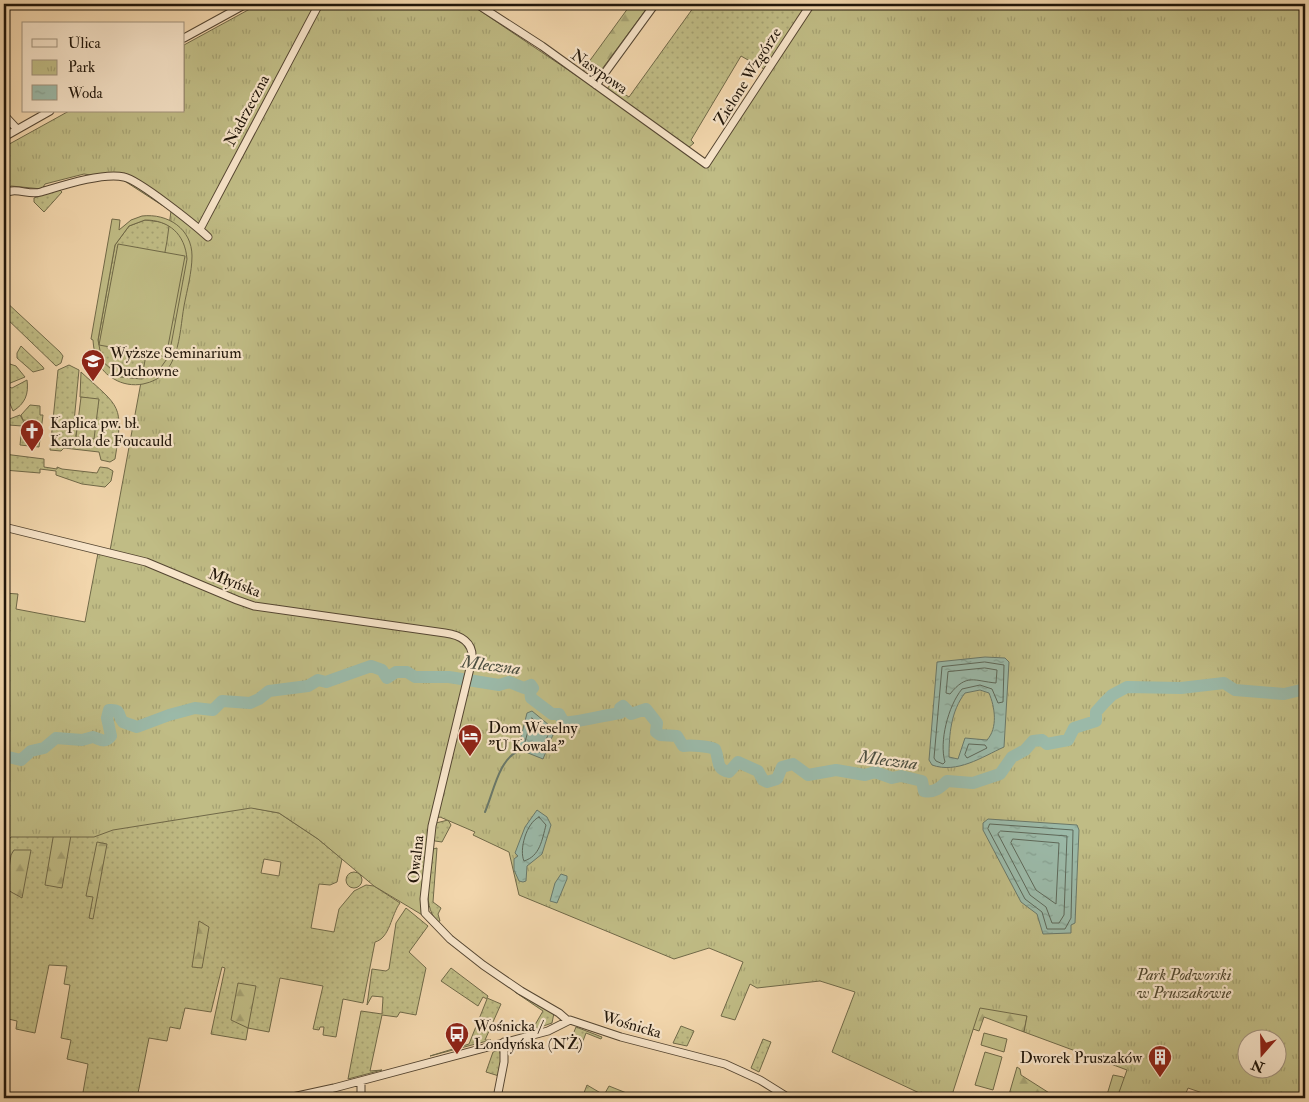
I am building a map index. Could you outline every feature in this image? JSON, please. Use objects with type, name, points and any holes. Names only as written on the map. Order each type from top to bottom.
[{"type":"street","points":[[185,37],[246,4]]},
{"type":"street","name":"Nadrzeczna","points":[[200,229],[318,4]]},
{"type":"street","name":"Nasypowa","points":[[477,4],[596,85],[706,164]]},
{"type":"street","points":[[596,85],[655,4]]},
{"type":"street","name":"Zielone Wzgórze","points":[[706,164],[744,109],[811,4]]},
{"type":"street","points":[[4,137],[48,112]]},
{"type":"street","points":[[4,115],[17,129]]},
{"type":"street","points":[[4,194],[14,190],[40,193],[56,186],[123,176],[200,229],[208,237]]},
{"type":"street","name":"Młyńska","points":[[4,527],[146,562],[254,606],[445,633],[462,638]]},
{"type":"street","name":"Owalna","points":[[462,638],[473,653],[470,674],[432,826],[424,899],[425,913],[450,940],[483,966],[559,1013],[567,1020]]},
{"type":"street","points":[[288,1098],[361,1082],[548,1031],[567,1020]]},
{"type":"street","name":"Wośnicka","points":[[567,1020],[573,1020],[621,1037],[725,1064],[760,1080],[789,1098]]},
{"type":"street","points":[[497,1098],[504,1062],[504,1042]]},
{"type":"street","points":[[361,1082],[361,1098]]},
{"type":"green space","name":"Park Podworski w Pruszakowie","points":[[259,4],[470,4],[589,84],[705,167],[813,4],[1305,4],[1305,1098],[1217,1098],[1188,1088],[1184,1098],[1117,1098],[1127,1070],[1024,1032],[1027,1016],[980,1008],[951,1098],[930,1098],[832,1052],[855,992],[820,981],[757,988],[750,984],[735,1020],[721,1016],[743,962],[709,948],[674,959],[519,895],[509,852],[473,835],[475,832],[440,817],[437,818],[431,846],[424,916],[374,886],[318,839],[279,813],[251,808],[113,830],[94,837],[11,837],[4,846],[4,593],[18,594],[16,609],[85,622],[98,553],[109,556],[171,211],[123,180],[84,174],[45,184],[42,189],[11,186],[4,191],[4,147],[67,112],[185,112],[185,44]]},
{"type":"green space","points":[[631,4],[650,4],[602,69],[595,73],[583,70]]},
{"type":"green space","points":[[696,4],[807,4],[764,69],[741,56],[691,140],[694,143],[688,148],[607,89],[610,85],[629,97]]},
{"type":"green space","points":[[59,189],[62,192],[44,212],[34,202],[34,198]]},
{"type":"green space","points":[[142,216],[152,216],[169,220],[177,225],[188,238],[192,256],[176,353],[164,373],[155,380],[135,385],[120,382],[105,372],[98,362],[93,340],[91,339],[112,219],[120,220],[119,230],[131,220]],"holes":[[[145,220],[154,221],[174,230],[183,242],[186,250],[187,259],[169,356],[159,370],[142,379],[120,377],[102,361],[98,340],[115,245],[129,226]]]},
{"type":"green space","points":[[145,220],[161,222],[172,227],[142,379],[133,379],[117,375],[105,364],[101,357],[98,340],[115,245],[129,226]]},
{"type":"green space","points":[[118,244],[185,256],[166,357],[99,345]]},
{"type":"green space","points":[[4,300],[60,352],[63,356],[61,363],[56,366],[4,316]]},
{"type":"green space","points":[[21,346],[44,369],[33,372],[17,358],[17,353]]},
{"type":"green space","points":[[4,362],[16,366],[25,377],[8,384],[4,381]]},
{"type":"green space","points":[[69,365],[79,370],[74,422],[75,426],[77,426],[76,436],[99,400],[80,397],[81,372],[104,393],[116,408],[119,427],[118,441],[115,459],[110,462],[101,460],[99,452],[64,448],[61,451],[50,450],[58,370]]},
{"type":"green space","points":[[27,380],[25,398],[21,405],[13,411],[6,394],[9,387],[12,388]]},
{"type":"green space","points":[[81,397],[99,399],[94,439],[76,437]]},
{"type":"green space","points":[[30,405],[40,406],[40,415],[43,415],[39,447],[20,445],[22,426],[9,425],[7,444],[4,444],[4,421],[20,415],[26,426],[30,427],[30,421],[23,420],[21,415]]},
{"type":"green space","points":[[4,454],[44,459],[44,467],[57,469],[57,467],[97,473],[100,467],[108,468],[113,471],[111,481],[105,487],[82,484],[56,475],[56,471],[40,469],[40,473],[4,470]]},
{"type":"green space","points":[[170,716],[369,875],[277,808],[253,808],[279,813],[318,839],[342,859],[337,882],[330,885],[319,884],[311,928],[334,932],[339,909],[354,891],[366,885],[374,886],[400,903],[384,936],[375,942],[363,1003],[343,999],[336,1037],[323,1035],[324,1027],[320,1027],[319,1030],[313,1029],[323,986],[280,978],[269,1032],[248,1028],[246,1040],[211,1034],[225,968],[222,967],[211,1012],[185,1008],[180,1029],[170,1027],[167,1041],[149,1038],[137,1098],[82,1098],[88,1064],[67,1059],[71,1040],[61,1038],[70,985],[64,984],[67,966],[49,965],[35,1033],[16,1029],[17,1021],[4,1018],[4,758]],"holes":[[[264,859],[281,862],[279,876],[261,873]]]},
{"type":"green space","points":[[448,820],[451,825],[442,842],[435,841],[433,839],[436,823]]},
{"type":"green space","points":[[54,832],[71,835],[62,888],[45,885]]},
{"type":"green space","points":[[97,842],[107,844],[93,919],[89,918],[93,897],[86,896]]},
{"type":"green space","points":[[437,848],[433,902],[441,908],[438,914],[440,921],[437,922],[429,905],[428,887],[433,849]]},
{"type":"green space","points":[[14,850],[31,850],[22,898],[6,889],[11,855]]},
{"type":"green space","points":[[354,872],[362,880],[354,888],[346,880]]},
{"type":"green space","points":[[406,908],[428,926],[409,952],[426,968],[416,1015],[400,1012],[397,1017],[382,1015],[370,1071],[382,1070],[348,1079],[361,1011],[382,1014],[383,997],[372,996],[367,1005],[372,969],[386,971],[389,969],[396,923]]},
{"type":"green space","points":[[199,921],[209,927],[202,968],[192,967]]},
{"type":"green space","points":[[451,968],[488,996],[487,998],[501,1004],[485,1040],[491,1040],[430,1056],[469,1044],[487,999],[483,997],[478,1006],[441,981]]},
{"type":"green space","points":[[949,981],[1029,1006],[1024,1032],[984,1017],[979,1031],[973,1029],[968,1043]]},
{"type":"green space","points":[[238,983],[256,986],[248,1028],[231,1020]]},
{"type":"green space","points":[[515,992],[554,1013],[552,1023],[532,1030],[543,1011]]},
{"type":"green space","points":[[681,1026],[694,1031],[687,1046],[673,1043]]},
{"type":"green space","points":[[576,1027],[602,1037],[601,1039],[586,1033],[580,1049],[569,1044]]},
{"type":"green space","points":[[984,1033],[1007,1039],[1004,1052],[981,1045]]},
{"type":"green space","points":[[763,1039],[771,1042],[759,1072],[751,1068]]},
{"type":"green space","points":[[499,1050],[501,1056],[499,1076],[486,1072],[493,1052]]},
{"type":"green space","points":[[985,1052],[1002,1057],[993,1090],[975,1085]]},
{"type":"green space","points":[[1017,1067],[1020,1069],[1021,1075],[1054,1096],[1053,1098],[1008,1098]]},
{"type":"green space","points":[[1113,1075],[1123,1077],[1128,1083],[1127,1098],[1106,1098]]},
{"type":"green space","points":[[587,1085],[604,1095],[609,1086],[639,1098],[582,1098]]},
{"type":"water","points":[[985,657],[1005,658],[1009,662],[1004,747],[960,766],[941,767],[932,765],[929,760],[937,662]],"holes":[[[980,690],[989,693],[993,705],[994,724],[987,740],[965,738],[958,759],[949,757],[952,723],[960,700],[965,693]]]},
{"type":"water","points":[[532,711],[555,730],[543,759],[518,749],[527,713]]},
{"type":"water","points":[[537,810],[547,817],[551,825],[542,854],[527,866],[526,881],[523,882],[519,881],[514,870],[514,859],[518,856],[515,853],[525,827]]},
{"type":"water","points":[[988,819],[1077,825],[1079,830],[1075,923],[1071,925],[1071,933],[1043,934],[1037,914],[1021,902],[983,830],[983,823]]},
{"type":"water","points":[[561,874],[567,876],[567,879],[557,903],[550,901],[555,883]]},
{"type":"waterway","name":"Mleczna","points":[[4,756],[21,760],[31,751],[44,748],[56,738],[82,740],[93,737],[107,740],[111,736],[107,718],[109,710],[116,710],[123,722],[137,727],[195,708],[213,710],[222,701],[250,703],[269,691],[308,686],[318,680],[326,682],[371,666],[382,670],[387,678],[396,672],[407,672],[415,677],[449,677],[499,685],[509,682],[524,688],[531,685],[533,688],[530,691],[531,698],[552,714],[559,714],[564,723],[620,713],[620,708],[623,706],[631,714],[646,709],[657,723],[656,732],[660,735],[677,736],[683,746],[715,749],[720,766],[725,771],[729,772],[738,762],[758,771],[763,780],[767,782],[777,779],[782,767],[793,764],[808,775],[836,770],[865,775],[875,772],[892,778],[901,776],[922,781],[924,791],[934,791],[947,781],[973,783],[1000,774],[1012,757],[1025,750],[1033,741],[1042,740],[1047,744],[1068,740],[1074,728],[1096,721],[1096,712],[1104,703],[1112,695],[1127,687],[1181,688],[1224,683],[1235,690],[1284,694],[1305,689]]},
{"type":"waterway","points":[[485,812],[497,777],[506,761],[519,751]]},
{"type":"place","name":"Wyższe Seminarium Duchowne","points":[[93,382]]},
{"type":"place","name":"Kaplica pw. bł. Karola de Foucauld","points":[[32,452]]},
{"type":"place","name":"Dom Weselny \"U Kowala\"","points":[[470,757]]},
{"type":"place","name":"Wośnicka / Londyńska (NŻ)","points":[[457,1055]]},
{"type":"place","name":"Dworek Pruszaków","points":[[1160,1078]]}]
